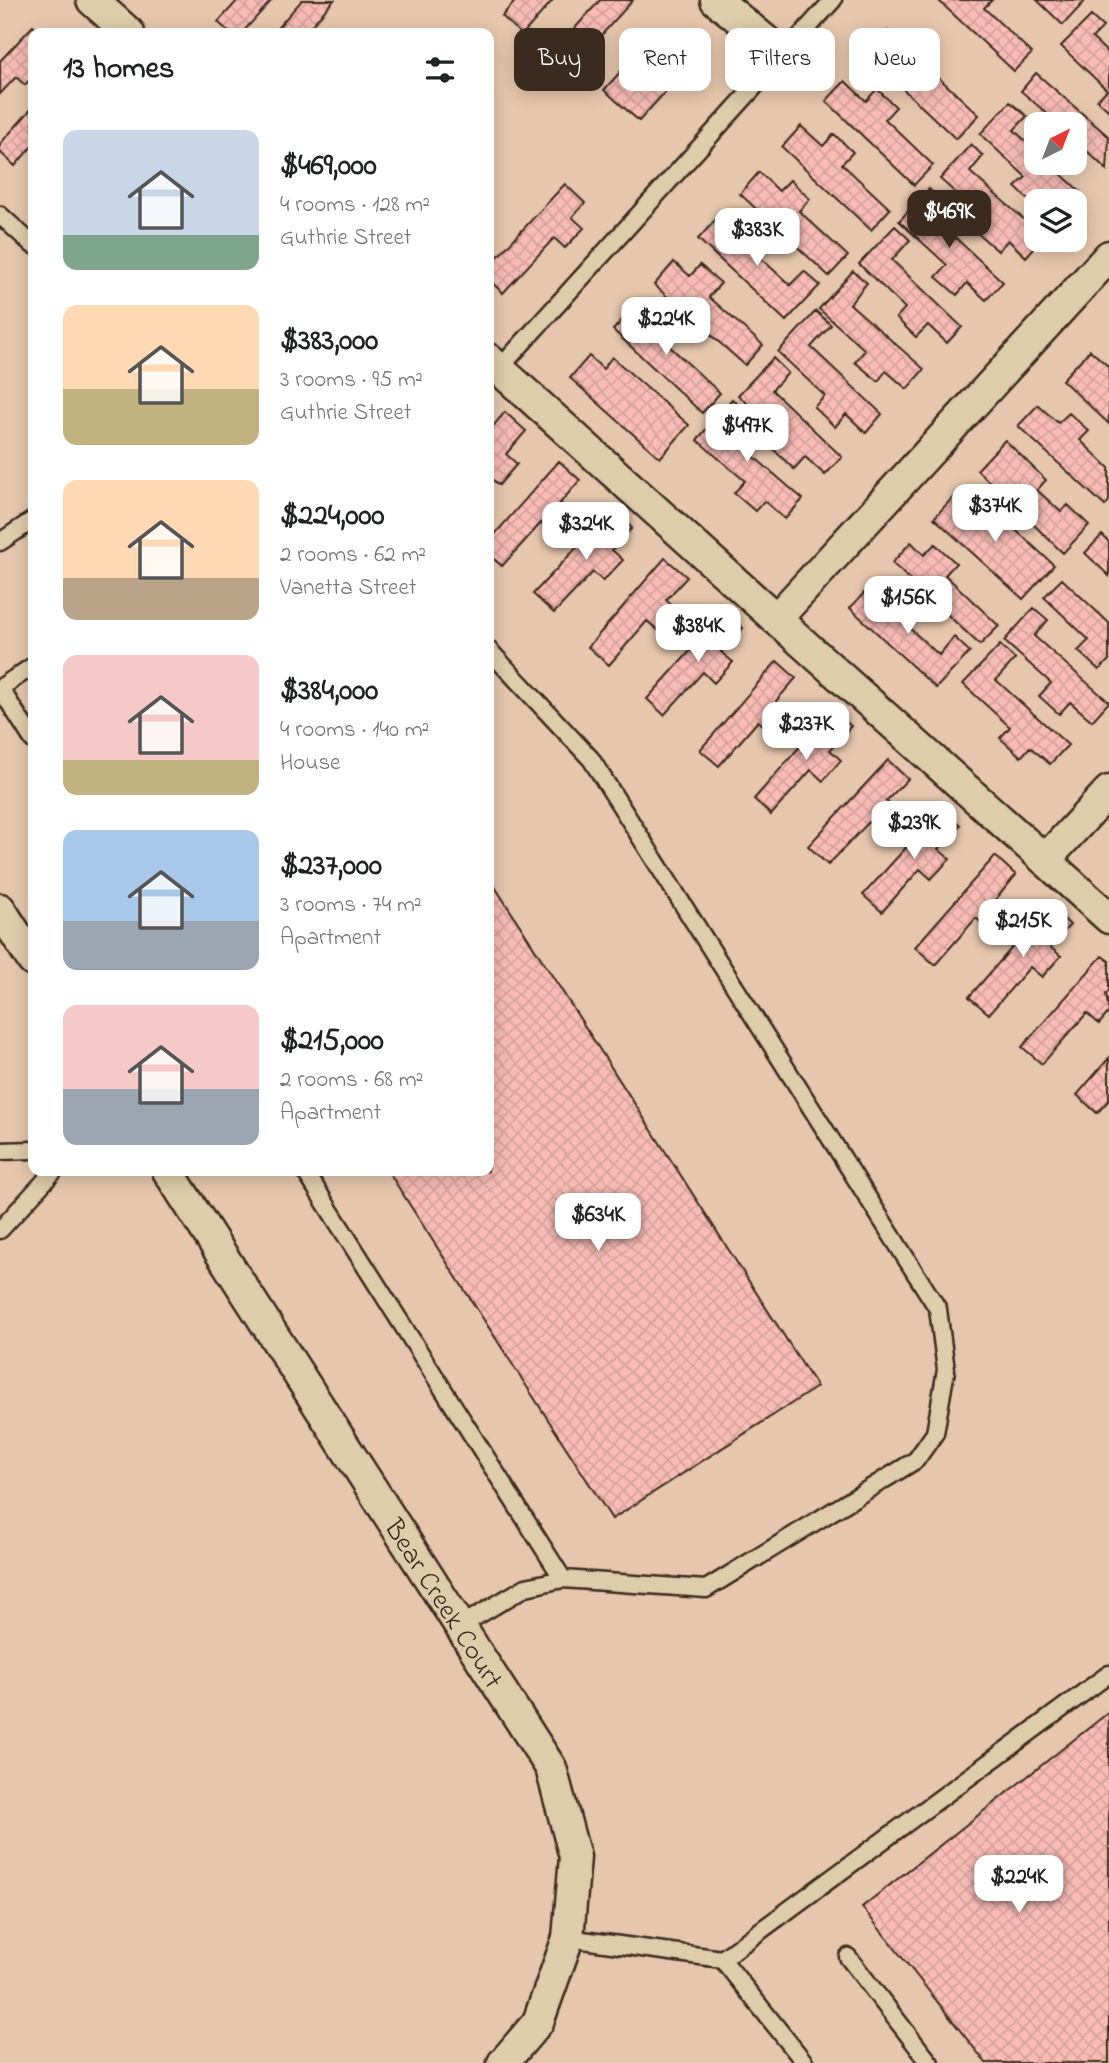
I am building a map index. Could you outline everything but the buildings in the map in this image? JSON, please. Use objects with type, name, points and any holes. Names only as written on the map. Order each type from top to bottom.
[{"type":"street","points":[[92,0],[123,28]]},
{"type":"street","points":[[716,0],[750,28]]},
{"type":"street","points":[[776,619],[1109,256]]},
{"type":"street","points":[[494,364],[1109,918]]},
{"type":"street","points":[[1045,860],[1109,791]]},
{"type":"street","points":[[0,909],[28,953]]},
{"type":"street","name":"Bear Creek Court","points":[[171,1176],[551,1768],[575,1857],[568,1938],[538,2022],[503,2063]]},
{"type":"lane","points":[[807,28],[833,0]]},
{"type":"lane","points":[[494,364],[748,91]]},
{"type":"lane","points":[[0,215],[28,240]]},
{"type":"lane","points":[[0,541],[28,523]]},
{"type":"lane","points":[[460,1626],[526,1587],[563,1579],[706,1589],[916,1460],[935,1433],[946,1370],[938,1309],[591,759],[494,655]]},
{"type":"lane","points":[[28,669],[0,688],[28,732]]},
{"type":"lane","points":[[0,1151],[28,1150]]},
{"type":"lane","points":[[0,1230],[49,1176]]},
{"type":"lane","points":[[308,1176],[563,1579]]},
{"type":"lane","points":[[722,1959],[1109,1674]]},
{"type":"lane","points":[[568,1938],[722,1959],[805,2063]]},
{"type":"lane","points":[[848,1957],[930,2063]]}]
